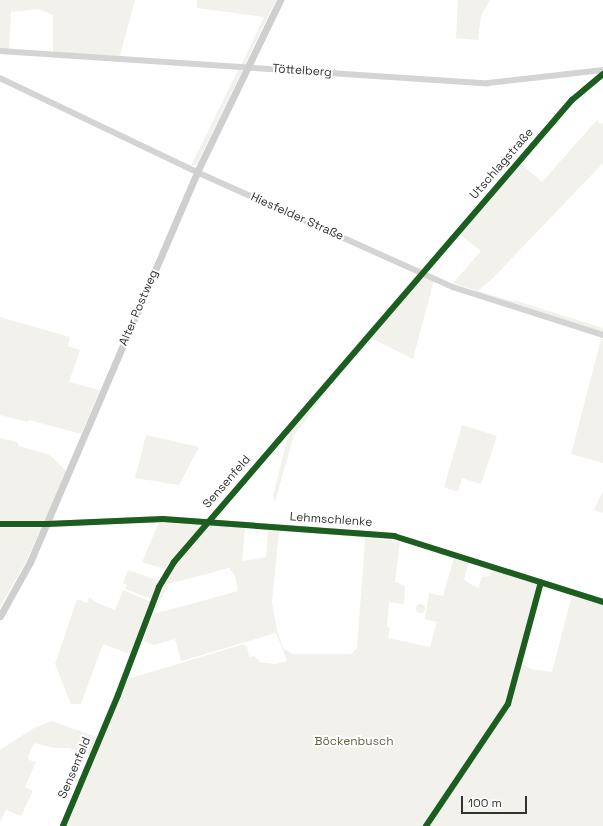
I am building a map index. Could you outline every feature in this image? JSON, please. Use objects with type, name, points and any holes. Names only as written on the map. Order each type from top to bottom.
[{"type":"main road","name":"Alter Postweg","points":[[0,616],[23,576],[47,524],[197,172],[280,0]]},
{"type":"street","name":"Töttelberg","points":[[0,51],[488,83],[603,70]]},
{"type":"street","name":"Utschlagstraße","points":[[422,273],[572,100],[603,74]]},
{"type":"street","name":"Hiesfelder Straße","points":[[0,78],[197,172],[422,273],[453,286],[603,335]]},
{"type":"street","name":"Sensenfeld","points":[[63,826],[122,683],[161,583],[174,562],[422,273]]},
{"type":"street","name":"Lehmschlenke","points":[[47,524],[163,519],[394,536],[603,602]]},
{"type":"green space","points":[[0,0],[135,0],[120,56],[53,52],[53,15],[38,9],[11,12],[9,50],[0,49]]},
{"type":"green space","points":[[197,0],[276,0],[245,64],[242,64],[264,17],[197,8]]},
{"type":"green space","points":[[458,0],[490,0],[481,16],[478,40],[456,38]]},
{"type":"green space","points":[[239,68],[242,71],[197,164],[191,166]]},
{"type":"green space","points":[[597,120],[600,124],[603,123],[603,163],[493,278],[478,291],[512,301],[517,301],[603,328],[603,333],[477,293],[477,291],[453,283],[481,251],[459,234],[488,200],[521,164],[542,182]]},
{"type":"green space","points":[[421,274],[434,280],[413,359],[369,337]]},
{"type":"green space","points":[[0,317],[70,337],[68,346],[80,350],[69,382],[100,390],[81,434],[29,420],[28,422],[0,415]]},
{"type":"green space","points":[[601,339],[603,339],[603,463],[571,454]]},
{"type":"green space","points":[[328,386],[330,388],[294,435],[275,502],[273,496],[289,432]]},
{"type":"green space","points":[[462,425],[497,436],[481,484],[462,478],[458,492],[444,487]]},
{"type":"green space","points":[[146,435],[199,447],[179,485],[135,478]]},
{"type":"green space","points":[[0,438],[17,442],[19,446],[47,454],[66,471],[45,522],[0,522]]},
{"type":"green space","points":[[603,491],[603,513],[594,510]]},
{"type":"green space","points":[[159,522],[198,524],[200,527],[164,569],[142,562]]},
{"type":"green space","name":"Böckenbusch","points":[[211,524],[259,527],[261,529],[245,528],[242,561],[266,557],[268,530],[369,535],[369,538],[400,541],[395,582],[405,586],[404,604],[389,602],[387,627],[390,628],[388,638],[430,647],[437,622],[425,619],[429,593],[443,596],[454,558],[469,562],[464,580],[478,588],[482,577],[490,576],[491,569],[539,585],[514,673],[517,674],[522,659],[522,664],[531,669],[552,672],[572,595],[603,605],[603,826],[66,826],[128,679],[244,644],[247,647],[249,657],[255,656],[256,659],[259,659],[259,662],[275,664],[287,661],[276,633],[181,661],[175,639],[154,645],[143,641],[170,571],[182,555]],"holes":[[[279,531],[360,537],[365,540],[357,648],[351,654],[292,654],[283,648],[277,630],[272,602]],[[229,568],[235,576],[238,591],[154,614],[168,584]]]},
{"type":"green space","points":[[0,528],[41,528],[27,560],[0,607]]},
{"type":"green space","points":[[128,570],[159,581],[152,599],[125,589],[127,585],[123,583]]},
{"type":"green space","points":[[123,590],[151,602],[130,654],[103,644],[81,704],[71,704],[55,664],[77,599],[87,603],[89,597],[97,603],[115,610]]},
{"type":"green space","points":[[420,603],[425,608],[420,613],[415,608]]},
{"type":"green space","points":[[52,721],[97,737],[89,756],[68,748],[54,748],[34,743],[28,757],[29,760],[36,762],[25,787],[33,791],[21,816],[6,810],[0,822],[0,750],[34,728]]},
{"type":"cycle path","points":[[63,826],[118,695],[159,587],[174,562],[572,100],[603,74]]},
{"type":"cycle path","points":[[0,524],[47,524],[163,519],[394,536],[603,602]]},
{"type":"cycle path","points":[[426,826],[508,704],[541,582]]}]
